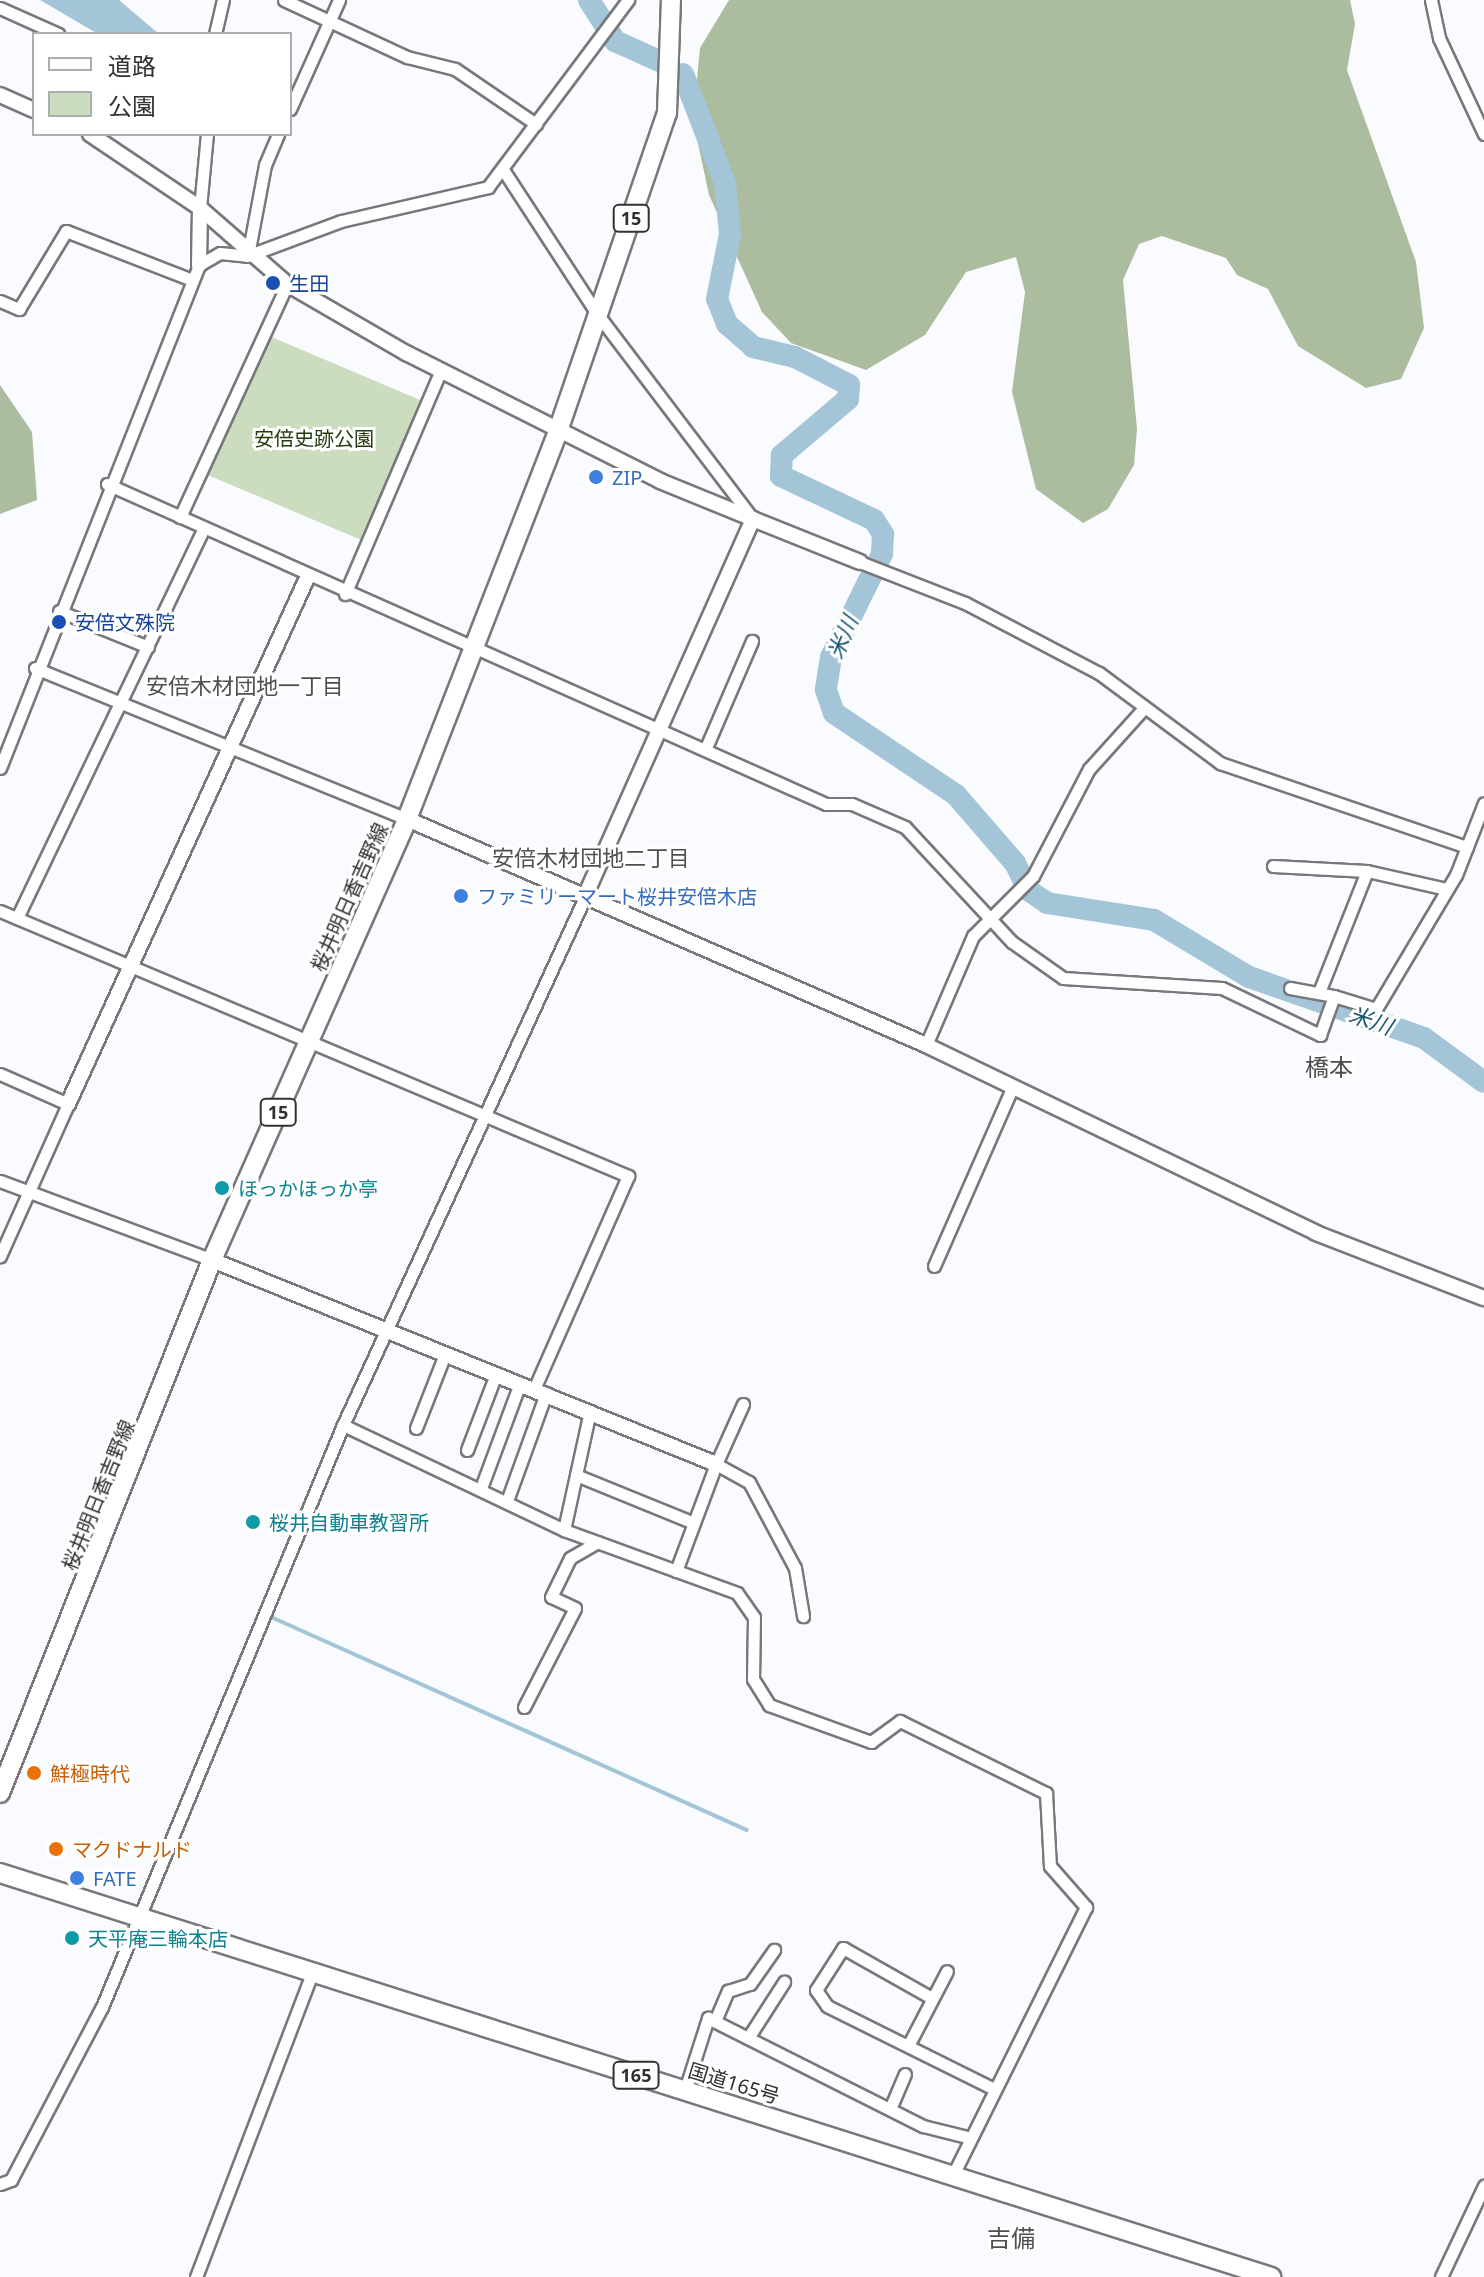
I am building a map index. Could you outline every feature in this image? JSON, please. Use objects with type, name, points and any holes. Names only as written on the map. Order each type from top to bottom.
[{"type":"main road","name":"桜井明日香吉野線","points":[[0,1793],[212,1260],[407,819],[558,431],[667,113],[671,0]]},
{"type":"main road","name":"国道165号","points":[[0,1873],[1271,2277]]},
{"type":"street","points":[[215,32],[223,0]]},
{"type":"street","points":[[284,0],[332,24],[455,69],[536,124]]},
{"type":"street","points":[[292,105],[332,24],[339,0]]},
{"type":"street","points":[[0,768],[35,668],[107,484],[190,279],[199,265],[220,253],[247,256],[341,221],[488,187],[504,171],[628,0]]},
{"type":"street","points":[[1431,0],[1439,38],[1484,134]]},
{"type":"street","points":[[0,8],[54,32]]},
{"type":"street","points":[[0,95],[32,109]]},
{"type":"street","points":[[94,136],[200,208],[247,256],[287,284],[558,431],[753,519],[965,603],[1099,673],[1143,709],[1220,763],[1467,847]]},
{"type":"street","points":[[199,265],[200,208],[207,136]]},
{"type":"street","points":[[247,256],[257,196],[277,136]]},
{"type":"street","points":[[504,171],[598,315],[753,519]]},
{"type":"street","points":[[0,301],[19,309],[66,231],[190,279]]},
{"type":"street","points":[[180,517],[287,284]]},
{"type":"street","points":[[345,594],[441,370]]},
{"type":"street","points":[[107,484],[345,594],[474,645],[826,804],[852,804],[905,827],[1046,973],[1063,978],[1222,988],[1320,1035],[1334,996]]},
{"type":"street","points":[[0,2184],[11,2180],[102,2007],[343,1425],[385,1330],[488,1117],[585,897],[663,732],[753,519]]},
{"type":"street","points":[[17,918],[123,702],[203,529]]},
{"type":"street","points":[[0,1256],[308,576]]},
{"type":"street","points":[[59,611],[148,647]]},
{"type":"street","points":[[705,750],[752,641]]},
{"type":"street","points":[[35,668],[407,819],[926,1045],[1316,1233],[1484,1298]]},
{"type":"street","points":[[926,1045],[987,915],[1033,876],[1089,769],[1143,709]]},
{"type":"street","points":[[1290,988],[1319,992],[1376,1009],[1447,889],[1484,803]]},
{"type":"street","points":[[1273,866],[1367,871],[1447,889]]},
{"type":"street","points":[[1319,992],[1367,871]]},
{"type":"street","points":[[0,911],[129,968],[312,1038],[628,1176],[534,1388],[481,1488]]},
{"type":"street","points":[[0,1074],[68,1104]]},
{"type":"street","points":[[934,1266],[1013,1086]]},
{"type":"street","points":[[0,1181],[212,1260],[716,1464],[749,1482],[795,1568],[803,1616]]},
{"type":"street","points":[[416,1428],[445,1354]]},
{"type":"street","points":[[467,1450],[496,1374]]},
{"type":"street","points":[[507,1501],[534,1388]]},
{"type":"street","points":[[676,1571],[716,1464],[743,1404]]},
{"type":"street","points":[[564,1530],[590,1411]]},
{"type":"street","points":[[343,1425],[564,1530],[737,1593],[749,1608],[753,1679],[769,1705],[871,1742],[900,1721],[1046,1793],[1050,1866],[1086,1907],[967,2137],[953,2175]]},
{"type":"street","points":[[576,1475],[694,1523]]},
{"type":"street","points":[[524,1707],[575,1608],[551,1597],[570,1558],[598,1542]]},
{"type":"street","points":[[930,1997],[843,1948],[816,1990],[827,2006],[909,2044],[992,2088]]},
{"type":"street","points":[[715,2021],[728,1991],[750,1984],[774,1950]]},
{"type":"street","points":[[909,2044],[930,1997],[947,1971]]},
{"type":"street","points":[[196,2277],[312,1973]]},
{"type":"street","points":[[748,2038],[784,1982]]},
{"type":"street","points":[[685,2090],[708,2018],[890,2109],[967,2137]]},
{"type":"street","points":[[890,2109],[905,2074]]},
{"type":"street","points":[[1441,2277],[1484,2186]]},
{"type":"green space","points":[[729,0],[1350,0],[1355,24],[1347,70],[1416,262],[1424,328],[1401,379],[1366,388],[1298,346],[1268,289],[1237,275],[1226,258],[1162,236],[1139,244],[1123,280],[1137,429],[1134,465],[1108,509],[1083,523],[1036,489],[1012,392],[1025,292],[1016,257],[966,272],[925,335],[866,370],[791,343],[762,312],[709,195],[693,120],[700,48]]},
{"type":"green space","name":"安倍史跡公園","points":[[267,335],[425,402],[366,542],[208,475]]},
{"type":"green space","points":[[0,385],[32,432],[37,500],[0,514]]},
{"type":"water","points":[[40,0],[119,0],[157,32],[95,32]]},
{"type":"waterway","name":"米川","points":[[589,0],[615,41],[659,61]]},
{"type":"waterway","name":"米川","points":[[683,74],[725,183],[730,234],[717,299],[727,324],[753,347],[795,357],[849,385],[848,399],[782,455],[781,476],[874,520],[883,534],[882,554],[831,657],[826,690],[834,713],[956,795],[1015,863],[1028,890],[1047,903],[1154,920],[1249,977],[1424,1038],[1484,1082]]},
{"type":"waterway","points":[[271,1617],[747,1830]]},
{"type":"place","name":"生田","points":[[273,283]]},
{"type":"place","name":"ZIP","points":[[596,477]]},
{"type":"place","name":"安倍文殊院","points":[[59,622]]},
{"type":"place","name":"ファミリーマート桜井安倍木店","points":[[461,896]]},
{"type":"place","name":"ほっかほっか亭","points":[[222,1188]]},
{"type":"place","name":"桜井自動車教習所","points":[[253,1522]]},
{"type":"place","name":"鮮極時代","points":[[34,1773]]},
{"type":"place","name":"マクドナルド","points":[[56,1849]]},
{"type":"place","name":"FATE","points":[[77,1878]]},
{"type":"place","name":"天平庵三輪本店","points":[[72,1938]]},
{"type":"district","name":"安倍木材団地一丁目","points":[[245,686]]},
{"type":"district","name":"安倍木材団地二丁目","points":[[591,858]]},
{"type":"district","name":"橋本","points":[[1329,1067]]},
{"type":"district","name":"吉備","points":[[1011,2238]]}]
